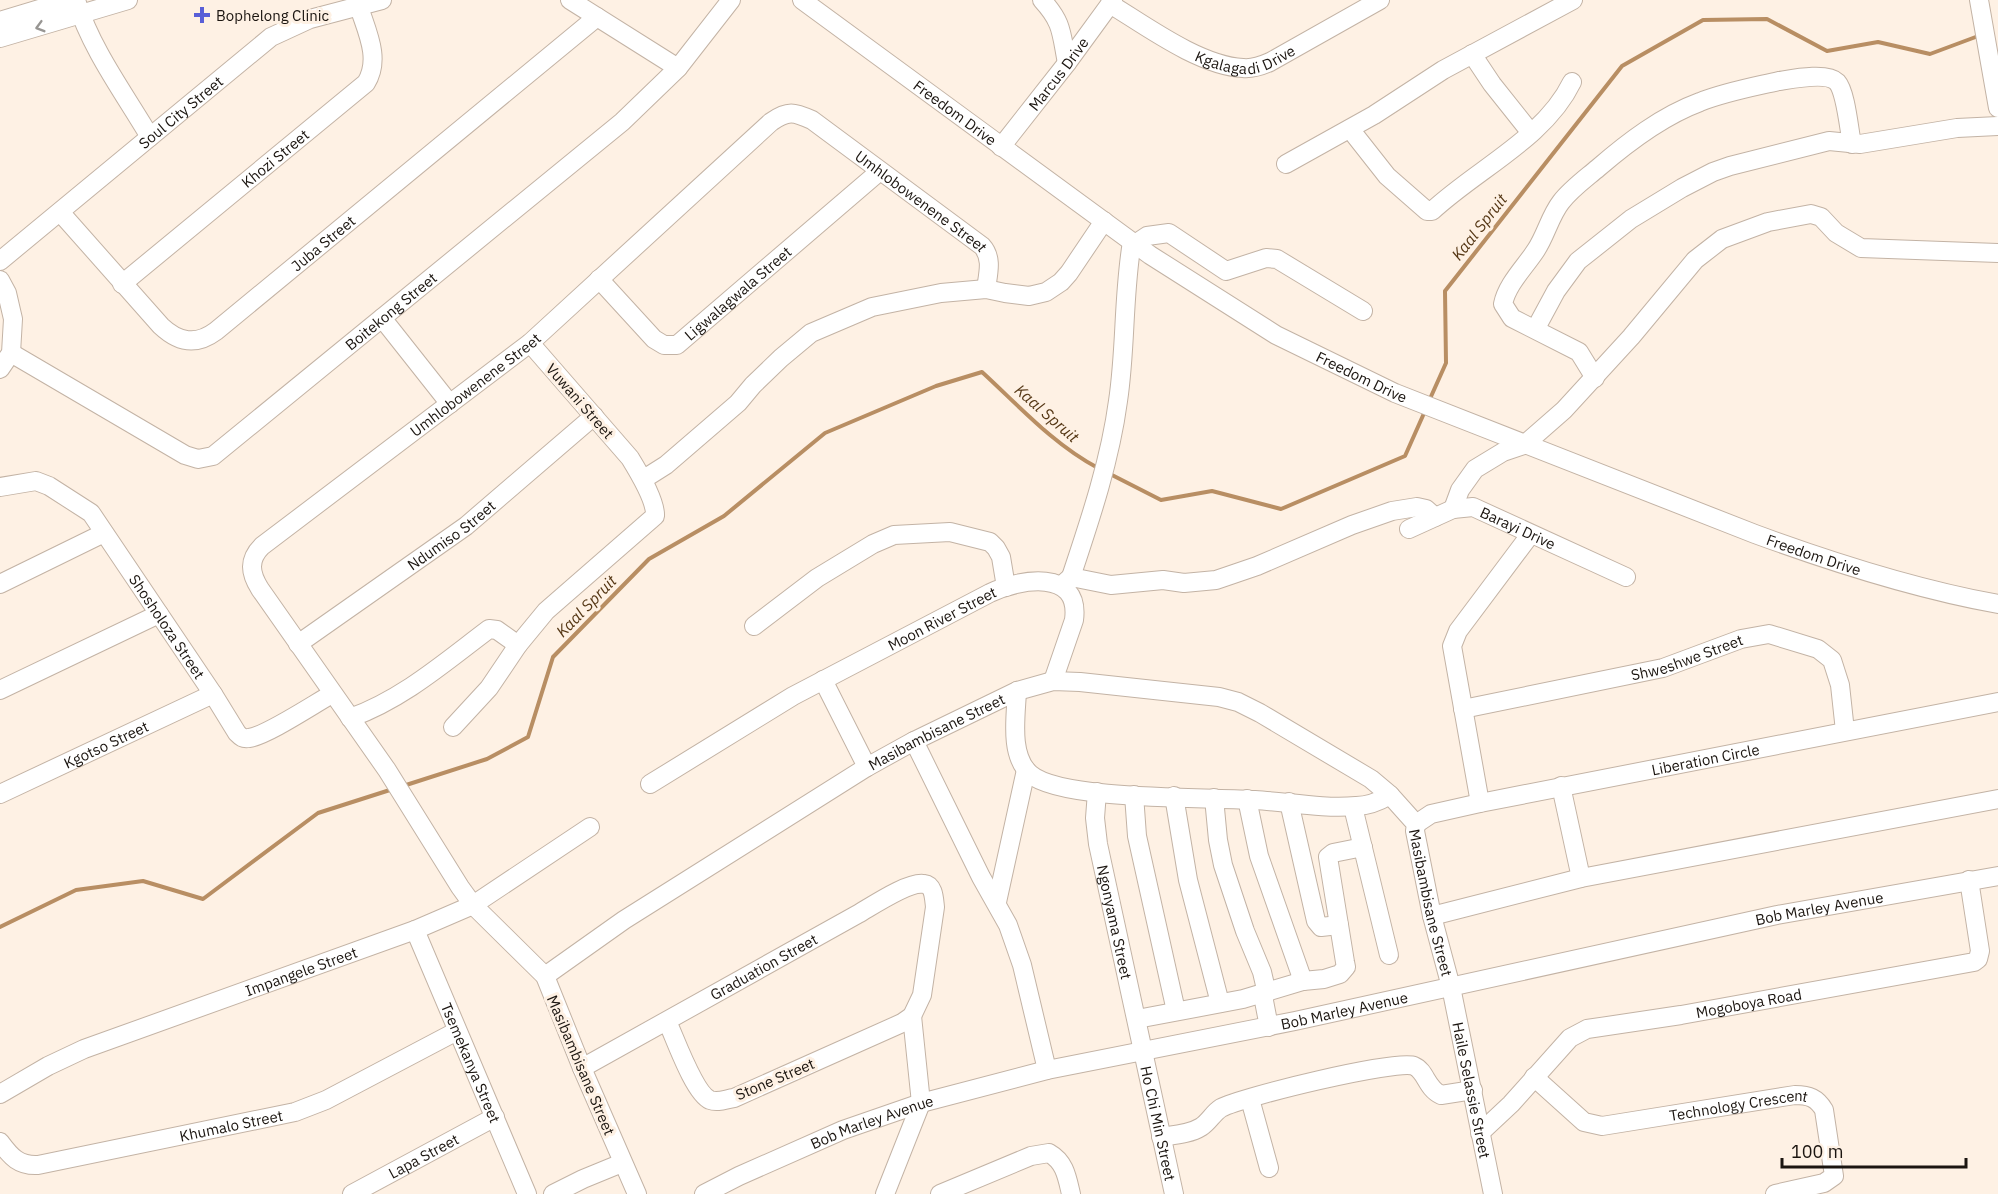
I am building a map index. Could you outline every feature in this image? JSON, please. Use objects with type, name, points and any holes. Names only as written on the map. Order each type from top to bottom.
[{"type":"street","points":[[0,21],[69,0]]},
{"type":"street","points":[[0,38],[79,8],[128,0]]},
{"type":"street","name":"Soul City Street","points":[[0,261],[279,32],[310,19],[382,0]]},
{"type":"street","points":[[570,0],[678,68]]},
{"type":"street","name":"Boitekong Street","points":[[11,354],[194,459],[206,459],[219,453],[622,122],[678,68],[731,0]]},
{"type":"street","name":"Freedom Drive","points":[[802,0],[1134,243],[1276,335],[1395,393],[1466,423],[1805,552],[1903,583],[1998,604]]},
{"type":"street","points":[[1042,0],[1056,16],[1060,26],[1067,63]]},
{"type":"street","name":"Kgalagadi Drive","points":[[1112,2],[1202,57],[1242,68],[1258,67],[1270,62],[1380,0]]},
{"type":"street","points":[[1286,164],[1374,115],[1432,76],[1573,0]]},
{"type":"street","name":"Marcus Drive","points":[[1001,147],[1112,2]]},
{"type":"street","name":"Khozi Street","points":[[122,284],[366,83],[371,75],[373,57],[359,7]]},
{"type":"street","points":[[79,8],[105,63],[150,137]]},
{"type":"street","points":[[1981,8],[1998,108]]},
{"type":"street","name":"Juba Street","points":[[60,212],[161,326],[172,335],[190,341],[210,335],[597,17]]},
{"type":"street","points":[[1472,54],[1492,84],[1531,133]]},
{"type":"street","points":[[1595,378],[1579,352],[1536,328],[1512,318],[1503,304],[1514,282],[1542,241],[1558,207],[1573,190],[1607,160],[1660,121],[1692,105],[1726,93],[1786,80],[1827,77],[1837,83],[1852,144]]},
{"type":"street","points":[[1350,129],[1395,185],[1430,212],[1531,133],[1558,107],[1572,82]]},
{"type":"street","name":"Umhlobowenene Street","points":[[545,976],[473,905],[450,873],[387,770],[332,694],[253,576],[251,566],[255,554],[266,542],[530,343],[771,122],[788,113],[795,113],[812,120],[985,249],[990,263],[986,289]]},
{"type":"street","points":[[1536,328],[1556,291],[1578,261],[1614,232],[1682,188],[1723,168],[1814,144],[1836,141],[1860,144],[1964,127],[1998,126]]},
{"type":"street","name":"Ligwalagwala Street","points":[[599,279],[654,339],[664,345],[677,345],[880,171]]},
{"type":"street","points":[[1453,509],[1460,490],[1475,469],[1503,452],[1524,445],[1564,410],[1631,337],[1674,284],[1708,249],[1722,239],[1768,222],[1794,216],[1817,215],[1825,220],[1836,233],[1861,248],[1998,254]]},
{"type":"street","points":[[642,476],[647,477],[654,474],[688,447],[738,403],[781,358],[811,333],[881,304],[941,293],[986,289],[1005,294],[1029,296],[1046,292],[1069,273],[1104,221]]},
{"type":"street","points":[[1053,681],[1075,612],[1066,581],[1101,481],[1115,418],[1128,268],[1134,243],[1147,236],[1168,232],[1226,271],[1266,258],[1277,259],[1363,311]]},
{"type":"street","points":[[0,280],[7,293],[13,319],[11,354],[0,369]]},
{"type":"street","points":[[382,318],[450,404]]},
{"type":"street","name":"Vuwani Street","points":[[453,728],[489,688],[518,645],[546,611],[655,516],[655,508],[642,476],[630,458],[530,343]]},
{"type":"street","name":"Ndumiso Street","points":[[298,644],[466,526],[594,416]]},
{"type":"street","name":"Shosholoza Street","points":[[0,487],[30,480],[41,482],[88,511],[242,738],[247,739],[261,734],[332,694]]},
{"type":"street","name":"Moon River Street","points":[[650,784],[823,680],[990,593],[1006,587],[1066,581],[1111,585],[1163,580],[1184,583],[1216,580],[1257,566],[1392,511],[1417,507],[1426,509],[1435,517]]},
{"type":"street","name":"Barayi Drive","points":[[1409,529],[1453,509],[1473,507],[1626,577]]},
{"type":"street","points":[[754,626],[811,582],[881,540],[894,536],[950,532],[990,542],[1001,557],[1006,587]]},
{"type":"street","points":[[0,584],[104,533]]},
{"type":"street","points":[[1480,803],[1452,653],[1453,640],[1530,535]]},
{"type":"street","points":[[0,690],[159,614]]},
{"type":"street","points":[[350,718],[380,706],[411,687],[489,629],[498,630],[518,645]]},
{"type":"street","name":"Shweshwe Street","points":[[1463,709],[1663,668],[1740,639],[1769,634],[1818,649],[1832,660],[1840,685],[1845,731]]},
{"type":"street","points":[[823,680],[867,767]]},
{"type":"street","name":"Masibambisane Street","points":[[637,1194],[545,976],[624,920],[867,767],[914,741],[1017,691],[1053,681],[1193,693],[1238,702],[1371,779],[1390,795],[1416,824],[1415,831],[1432,916],[1451,987]]},
{"type":"street","points":[[1017,691],[1017,751],[1026,770],[1053,784],[1097,792],[1134,795],[1247,799],[1353,807],[1373,803],[1390,795]]},
{"type":"street","name":"Kgotso Street","points":[[0,794],[213,694]]},
{"type":"street","name":"Liberation Circle","points":[[1416,824],[1431,814],[1561,786],[1998,702]]},
{"type":"street","points":[[914,741],[981,877],[1008,925],[1022,964],[1047,1070]]},
{"type":"street","points":[[997,902],[1026,770]]},
{"type":"street","points":[[1561,786],[1581,878]]},
{"type":"street","name":"Ngonyama Street","points":[[1097,792],[1095,826],[1098,844],[1143,1051]]},
{"type":"street","points":[[1134,795],[1137,836],[1176,1011]]},
{"type":"street","points":[[1173,796],[1188,880],[1220,1003]]},
{"type":"street","points":[[1214,798],[1223,865],[1245,931],[1260,966],[1269,1027]]},
{"type":"street","points":[[1247,799],[1259,856],[1303,981]]},
{"type":"street","points":[[1432,916],[1581,878],[1998,799]]},
{"type":"street","points":[[1289,802],[1316,921],[1321,927],[1339,925]]},
{"type":"street","points":[[1353,807],[1389,955]]},
{"type":"street","name":"Impangele Street","points":[[0,1094],[48,1066],[84,1049],[415,930],[473,905],[590,827]]},
{"type":"street","points":[[1137,1019],[1244,999],[1264,991],[1303,981],[1324,979],[1344,971],[1345,962],[1328,857],[1333,853],[1363,847]]},
{"type":"street","name":"Bob Marley Avenue","points":[[704,1194],[792,1151],[843,1130],[921,1103],[1047,1070],[1269,1027],[1777,915],[1998,876]]},
{"type":"street","name":"Mogoboya Road","points":[[1480,1133],[1502,1114],[1573,1036],[1587,1029],[1681,1015],[1974,962],[1978,959],[1980,951],[1969,880]]},
{"type":"street","name":"Graduation Street","points":[[582,1068],[911,886],[928,884],[933,893],[934,907],[922,995],[912,1016]]},
{"type":"street","name":"Tsemekanya Street","points":[[415,930],[527,1194]]},
{"type":"street","name":"Haile Selassie Street","points":[[1451,987],[1493,1194]]},
{"type":"street","points":[[885,1194],[921,1103],[912,1016]]},
{"type":"street","name":"Stone Street","points":[[667,1020],[698,1088],[709,1099],[719,1101],[734,1098],[889,1029],[912,1016]]},
{"type":"street","name":"Khumalo Street","points":[[0,1142],[11,1157],[20,1164],[38,1164],[295,1112],[326,1100],[457,1031]]},
{"type":"street","name":"Ho Chi Min Street","points":[[1143,1051],[1174,1194]]},
{"type":"street","points":[[1161,1137],[1200,1128],[1220,1109],[1250,1099],[1295,1086],[1399,1065],[1416,1066],[1430,1088],[1441,1095],[1473,1090]]},
{"type":"street","name":"Technology Crescent","points":[[1534,1077],[1584,1122],[1602,1126],[1795,1095],[1809,1096],[1820,1102],[1824,1110],[1834,1176],[1824,1183],[1775,1194]]},
{"type":"street","points":[[1250,1099],[1269,1168]]},
{"type":"street","name":"Lapa Street","points":[[352,1194],[495,1117]]},
{"type":"street","points":[[940,1194],[1031,1156],[1049,1153],[1060,1162],[1065,1170],[1071,1194]]},
{"type":"street","points":[[554,1194],[622,1163]]},
{"type":"waterway","name":"Kaal Spruit","points":[[1429,401],[1446,363],[1445,291],[1622,66],[1703,20],[1767,19],[1827,51],[1878,42],[1930,54],[1981,35]]},
{"type":"waterway","name":"Kaal Spruit","points":[[403,786],[487,759],[528,737],[553,657],[649,559],[724,516],[825,433],[936,386],[982,372],[1051,436],[1098,468]]},
{"type":"waterway","name":"Kaal Spruit","points":[[1110,474],[1161,500],[1212,491],[1281,509],[1405,456],[1425,411]]},
{"type":"waterway","name":"Kaal Spruit","points":[[0,927],[76,890],[143,881],[203,899],[318,813],[393,789]]},
{"type":"place","name":"Bophelong Clinic","points":[[202,15]]}]
